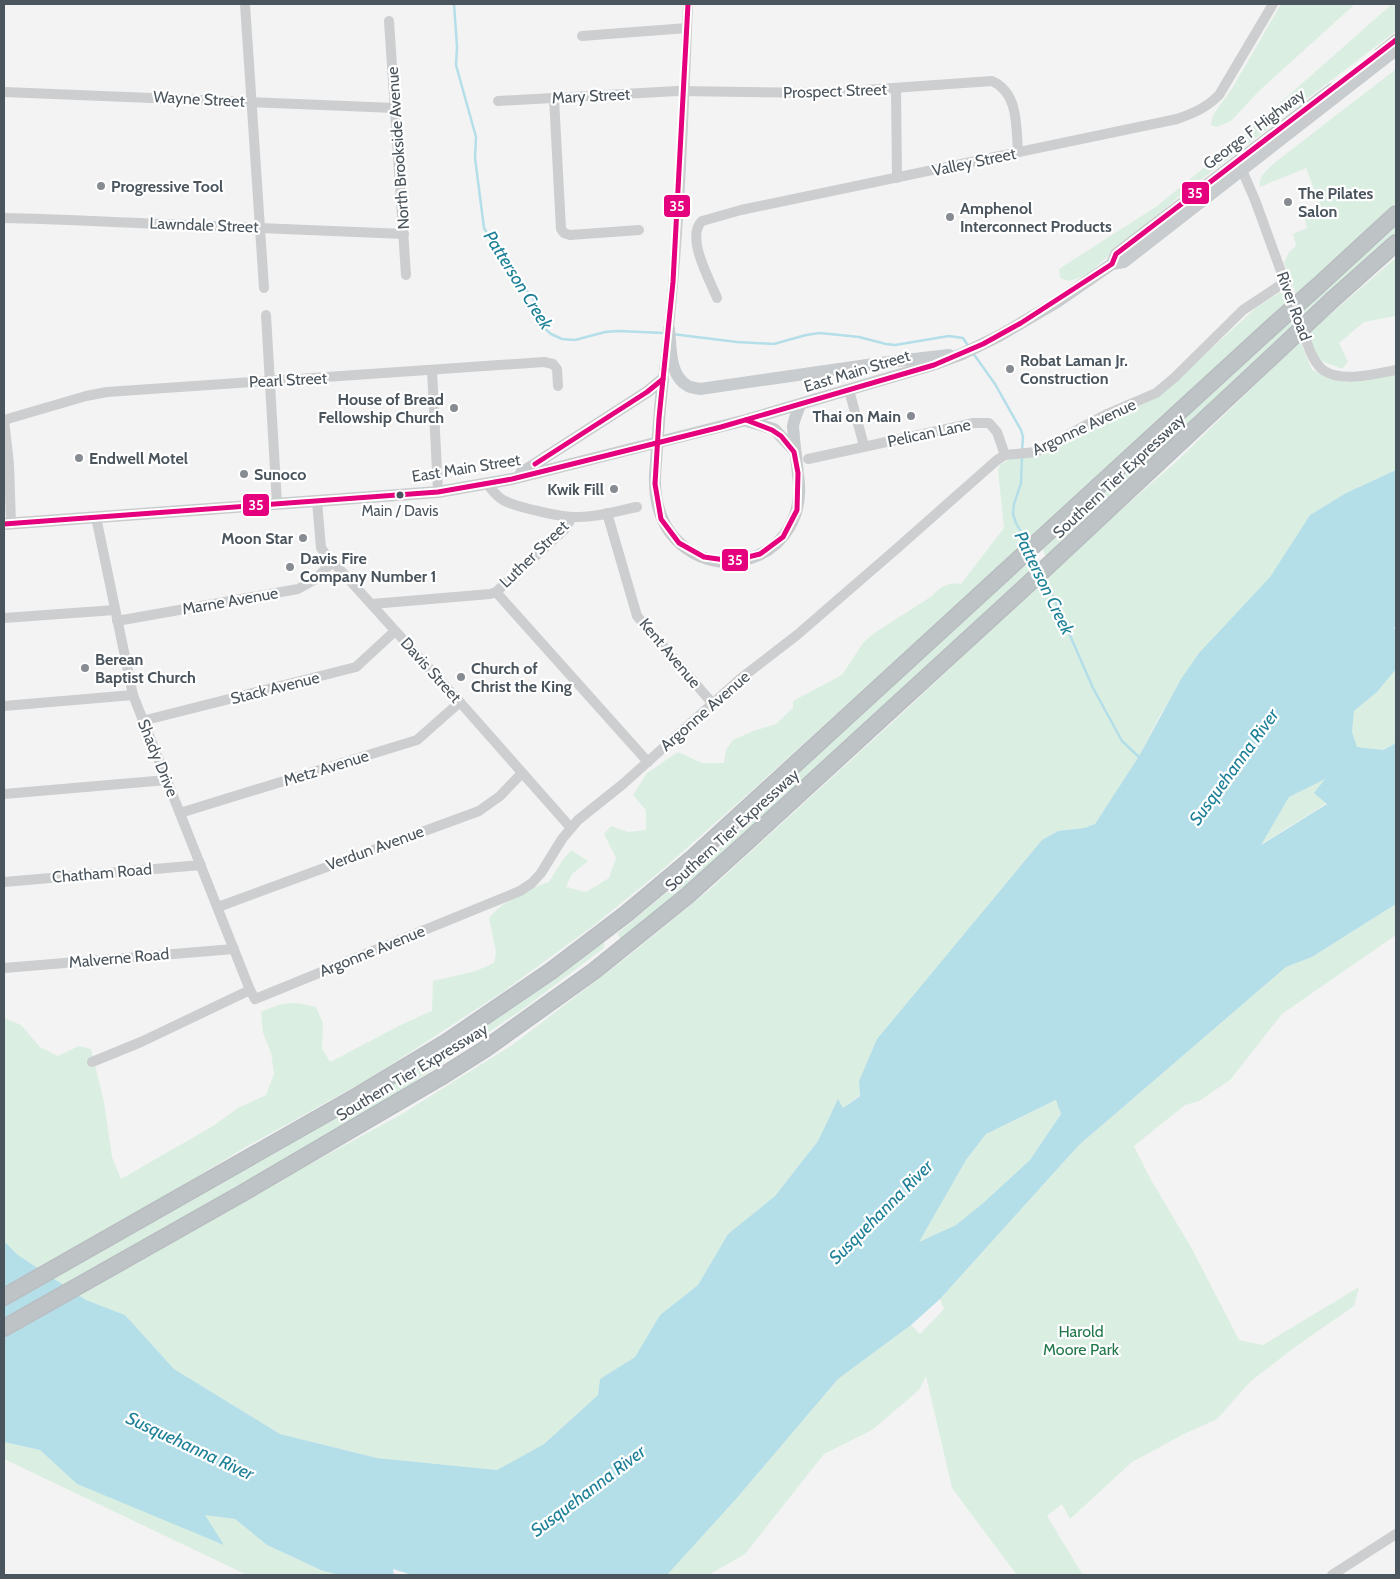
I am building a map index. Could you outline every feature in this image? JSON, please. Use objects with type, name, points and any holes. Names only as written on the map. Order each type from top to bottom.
[{"type":"highway","name":"Southern Tier Expressway","points":[[4,1297],[447,1042],[551,971],[626,914],[694,857],[1396,214]]},
{"type":"highway","name":"Southern Tier Expressway","points":[[4,1328],[241,1194],[444,1075],[485,1049],[594,971],[700,883],[1043,571],[1332,300],[1396,243]]},
{"type":"main road","name":"George F Highway","points":[[1112,264],[1116,254],[1396,40]]},
{"type":"main road","name":"George F Highway","points":[[977,347],[1000,336],[1058,302],[1112,264],[1124,262],[1396,50]]},
{"type":"main road","points":[[669,329],[669,358],[677,376],[687,386],[700,389],[922,357],[962,354]]},
{"type":"main road","name":"East Main Street","points":[[7,524],[438,492],[487,484],[746,420],[932,366],[977,347]]},
{"type":"main road","points":[[663,379],[655,475],[656,499],[660,516],[670,533],[687,549],[706,558],[725,562],[746,560],[764,553],[781,539],[790,528],[796,513],[799,493],[793,426],[800,404]]},
{"type":"main road","points":[[512,479],[647,392],[663,379]]},
{"type":"main road","points":[[746,420],[774,430],[794,450]]},
{"type":"street","points":[[245,4],[264,288]]},
{"type":"street","points":[[669,329],[685,91],[688,4]]},
{"type":"street","name":"Valley Street","points":[[717,298],[698,253],[696,230],[702,221],[741,210],[1177,119],[1198,112],[1220,95],[1273,4]]},
{"type":"street","name":"North Brookside Avenue","points":[[389,21],[406,275]]},
{"type":"street","points":[[582,36],[687,28]]},
{"type":"street","points":[[896,89],[985,81],[1001,85],[1010,96],[1014,110],[1018,152]]},
{"type":"street","name":"Prospect Street","points":[[685,91],[822,93],[896,89],[897,178]]},
{"type":"street","name":"Mary Street","points":[[498,101],[685,91]]},
{"type":"street","name":"Wayne Street","points":[[4,92],[395,108]]},
{"type":"street","points":[[554,98],[561,229],[564,233],[570,235],[639,230]]},
{"type":"street","name":"River Road","points":[[1242,170],[1310,351],[1316,362],[1325,371],[1343,376],[1364,376],[1396,370]]},
{"type":"street","name":"Lawndale Street","points":[[4,218],[404,234]]},
{"type":"street","name":"Argonne Avenue","points":[[250,990],[255,998],[261,997],[520,891],[532,883],[541,873],[571,828],[740,679],[797,635],[997,460],[1005,455],[1036,452],[1107,414],[1156,393],[1174,378],[1243,310],[1285,282]]},
{"type":"street","points":[[266,315],[277,504]]},
{"type":"street","points":[[663,379],[669,358]]},
{"type":"street","name":"Pearl Street","points":[[4,420],[86,396],[107,392],[544,362],[553,364],[557,369],[558,386]]},
{"type":"street","points":[[432,370],[438,492]]},
{"type":"street","name":"Pelican Lane","points":[[849,390],[864,446]]},
{"type":"street","points":[[4,420],[9,464],[7,524]]},
{"type":"street","name":"Pelican Lane","points":[[808,459],[985,422],[992,425],[997,432],[1005,455]]},
{"type":"street","points":[[487,484],[504,501],[524,508],[572,517],[637,507]]},
{"type":"street","name":"Davis Street","points":[[317,501],[321,548],[571,828]]},
{"type":"street","name":"Kent Avenue","points":[[607,513],[637,616],[713,704]]},
{"type":"street","name":"Shady Drive","points":[[96,517],[133,696],[250,990]]},
{"type":"street","name":"Luther Street","points":[[496,592],[565,529],[572,517]]},
{"type":"street","name":"Marne Avenue","points":[[117,621],[298,589],[316,578],[333,562]]},
{"type":"street","points":[[372,604],[496,592],[648,762]]},
{"type":"street","points":[[4,618],[115,610]]},
{"type":"street","name":"Stack Avenue","points":[[142,721],[356,667],[396,631]]},
{"type":"street","points":[[4,706],[133,696]]},
{"type":"street","name":"Metz Avenue","points":[[180,813],[416,740],[460,702]]},
{"type":"street","name":"Verdun Avenue","points":[[218,907],[479,811],[500,796],[522,773]]},
{"type":"street","points":[[4,794],[167,780]]},
{"type":"street","name":"Chatham Road","points":[[4,882],[201,865]]},
{"type":"street","name":"Malverne Road","points":[[4,968],[234,949]]},
{"type":"street","points":[[92,1062],[142,1042],[250,990]]},
{"type":"street","points":[[1332,1575],[1396,1534]]},
{"type":"green space","points":[[1281,4],[1355,4],[1259,91],[1231,121],[1217,127],[1211,125],[1213,115],[1233,87]]},
{"type":"green space","points":[[1392,4],[1396,4],[1396,31],[1182,194],[1085,276],[1069,281],[1060,278],[1059,269],[1157,206],[1238,140]]},
{"type":"green space","points":[[1396,69],[1396,202],[1297,296],[1284,263],[1289,252],[1296,246],[1293,234],[1307,228],[1304,217],[1322,210],[1306,168],[1260,187],[1261,177],[1273,164]]},
{"type":"green space","points":[[1396,222],[1396,235],[1306,320],[1301,307]]},
{"type":"green space","points":[[1396,258],[1396,316],[1364,322],[1339,343],[1348,362],[1342,369],[1317,359],[1307,334]]},
{"type":"green space","points":[[1279,293],[1284,293],[1286,306],[1165,413],[748,794],[662,870],[593,926],[504,991],[374,1076],[244,1148],[42,1271],[18,1255],[6,1243],[4,1244],[4,1018],[21,1025],[40,1047],[58,1056],[79,1046],[91,1049],[104,1102],[112,1157],[121,1179],[213,1126],[238,1108],[266,1095],[274,1074],[271,1053],[263,1033],[261,1012],[288,1003],[316,1007],[323,1023],[322,1048],[330,1062],[432,1011],[433,981],[476,971],[494,963],[496,952],[489,918],[516,896],[549,882],[571,850],[588,861],[572,874],[566,887],[586,892],[609,878],[616,858],[604,834],[611,826],[628,832],[646,830],[646,810],[633,795],[647,773],[678,752],[702,763],[724,763],[726,750],[733,740],[776,724],[793,708],[793,701],[842,675],[863,643],[873,634],[932,596],[941,588],[952,584],[961,584],[1004,528],[998,470],[1000,465],[1010,459],[1045,452],[1165,391],[1257,307]]},
{"type":"green space","points":[[1290,317],[1294,332],[1046,558],[1042,547]]},
{"type":"green space","points":[[1300,341],[1312,370],[1345,382],[1396,371],[1396,470],[1346,493],[1310,515],[1270,577],[1199,653],[1159,717],[1139,756],[1095,824],[1084,828],[1058,831],[1042,840],[877,1039],[859,1081],[860,1095],[843,1108],[838,1099],[818,1141],[775,1196],[728,1234],[698,1285],[660,1315],[635,1357],[600,1379],[598,1395],[544,1444],[497,1470],[377,1458],[280,1434],[174,1369],[125,1315],[86,1300],[74,1292],[402,1114],[515,1043],[627,957],[709,890],[908,708],[1039,581],[1176,462]]},
{"type":"green space","points":[[1030,558],[1034,568],[713,864],[625,936],[621,938],[618,936],[618,933],[737,834],[814,757]]},
{"type":"green space","points":[[1396,669],[1396,743],[1383,750],[1356,747],[1352,732],[1354,711],[1377,692]]},
{"type":"green space","points":[[1326,778],[1327,803],[1260,845],[1289,797]]},
{"type":"green space","name":"Harold Moore Park","points":[[1396,904],[1396,935],[1282,1014],[1230,1080],[1199,1101],[1185,1105],[1134,1146],[1150,1178],[1192,1249],[1239,1340],[1263,1345],[1359,1287],[1354,1306],[1295,1347],[1251,1381],[1217,1419],[1184,1434],[1132,1462],[1070,1519],[1062,1504],[1047,1516],[1083,1575],[1017,1575],[952,1488],[926,1376],[919,1390],[872,1430],[824,1454],[745,1554],[710,1574],[667,1575],[736,1499],[838,1379],[911,1325],[920,1334],[944,1309],[940,1299],[1079,1145],[1286,967],[1312,957]]},
{"type":"green space","points":[[599,942],[604,942],[604,948],[523,1009],[356,1121],[251,1178],[66,1287],[48,1275]]},
{"type":"green space","points":[[1057,1100],[1061,1114],[1030,1160],[956,1225],[918,1243],[966,1160],[986,1134]]},
{"type":"green space","points":[[4,1442],[40,1450],[77,1484],[223,1544],[204,1514],[235,1519],[267,1545],[323,1571],[340,1575],[245,1574],[4,1459]]},
{"type":"water","name":"Susquehanna River","points":[[1396,470],[1396,625],[1394,628],[1396,632],[1396,669],[1377,692],[1354,711],[1352,732],[1357,747],[1383,750],[1396,743],[1396,904],[1312,957],[1286,967],[1079,1145],[940,1299],[911,1325],[838,1379],[736,1499],[667,1575],[412,1575],[393,1569],[394,1575],[340,1575],[323,1571],[267,1545],[235,1519],[205,1515],[224,1545],[77,1484],[40,1450],[4,1442],[4,1244],[6,1243],[18,1255],[86,1300],[125,1315],[174,1369],[280,1434],[377,1458],[497,1470],[544,1444],[598,1395],[600,1379],[635,1357],[660,1315],[698,1285],[728,1234],[775,1196],[818,1141],[838,1099],[843,1108],[860,1096],[859,1081],[877,1039],[1042,840],[1058,831],[1084,828],[1095,824],[1139,756],[1181,679],[1199,653],[1270,577],[1310,515],[1346,493]],"holes":[[[1325,779],[1314,793],[1327,804],[1261,845],[1289,797]],[[1056,1100],[1061,1114],[1030,1160],[956,1225],[919,1242],[966,1160],[986,1134]]]},
{"type":"waterway","name":"Patterson Creek","points":[[454,4],[457,47],[456,65],[476,137],[475,158],[484,228],[508,269],[533,298],[544,328],[562,339],[575,340],[605,332],[664,333]]},
{"type":"waterway","name":"Patterson Creek","points":[[672,334],[737,342],[774,344],[820,333],[859,337],[895,345],[949,336],[963,338],[969,347]]},
{"type":"waterway","name":"Patterson Creek","points":[[973,353],[995,384],[1021,430],[1023,437],[1022,451]]},
{"type":"waterway","name":"Patterson Creek","points":[[1022,457],[1021,483],[1014,504],[1013,514],[1028,544]]},
{"type":"waterway","name":"Patterson Creek","points":[[1033,553],[1039,566]]},
{"type":"waterway","name":"Patterson Creek","points":[[1044,576],[1093,688],[1122,741],[1139,757]]},
{"type":"transit line","name":"35","points":[[688,4],[673,282],[659,418],[655,484],[661,519],[679,543],[704,557],[732,561],[760,554],[783,537],[797,510],[798,473],[794,452],[781,436],[772,430],[746,420]]},
{"type":"transit line","name":"35","points":[[4,524],[438,492],[512,479],[721,427],[934,365],[983,344],[1021,323],[1112,264],[1116,254],[1396,40]]},
{"type":"transit line","name":"35","points":[[535,464],[647,392],[663,379]]},
{"type":"place","name":"Progressive Tool","points":[[101,186]]},
{"type":"place","name":"The Pilates Salon","points":[[1288,202]]},
{"type":"place","name":"Amphenol Interconnect Products","points":[[950,217]]},
{"type":"place","name":"Robat Laman Jr. Construction","points":[[1010,369]]},
{"type":"place","name":"House of Bread Fellowship Church","points":[[454,408]]},
{"type":"place","name":"Thai on Main","points":[[911,416]]},
{"type":"place","name":"Endwell Motel","points":[[79,458]]},
{"type":"place","name":"Sunoco","points":[[244,474]]},
{"type":"place","name":"Kwik Fill","points":[[614,489]]},
{"type":"place","name":"Main / Davis","points":[[400,495]]},
{"type":"place","name":"Moon Star","points":[[303,538]]},
{"type":"place","name":"Davis Fire Company Number 1","points":[[290,567]]},
{"type":"place","name":"Berean Baptist Church","points":[[85,668]]},
{"type":"place","name":"Church of Christ the King","points":[[461,677]]}]
